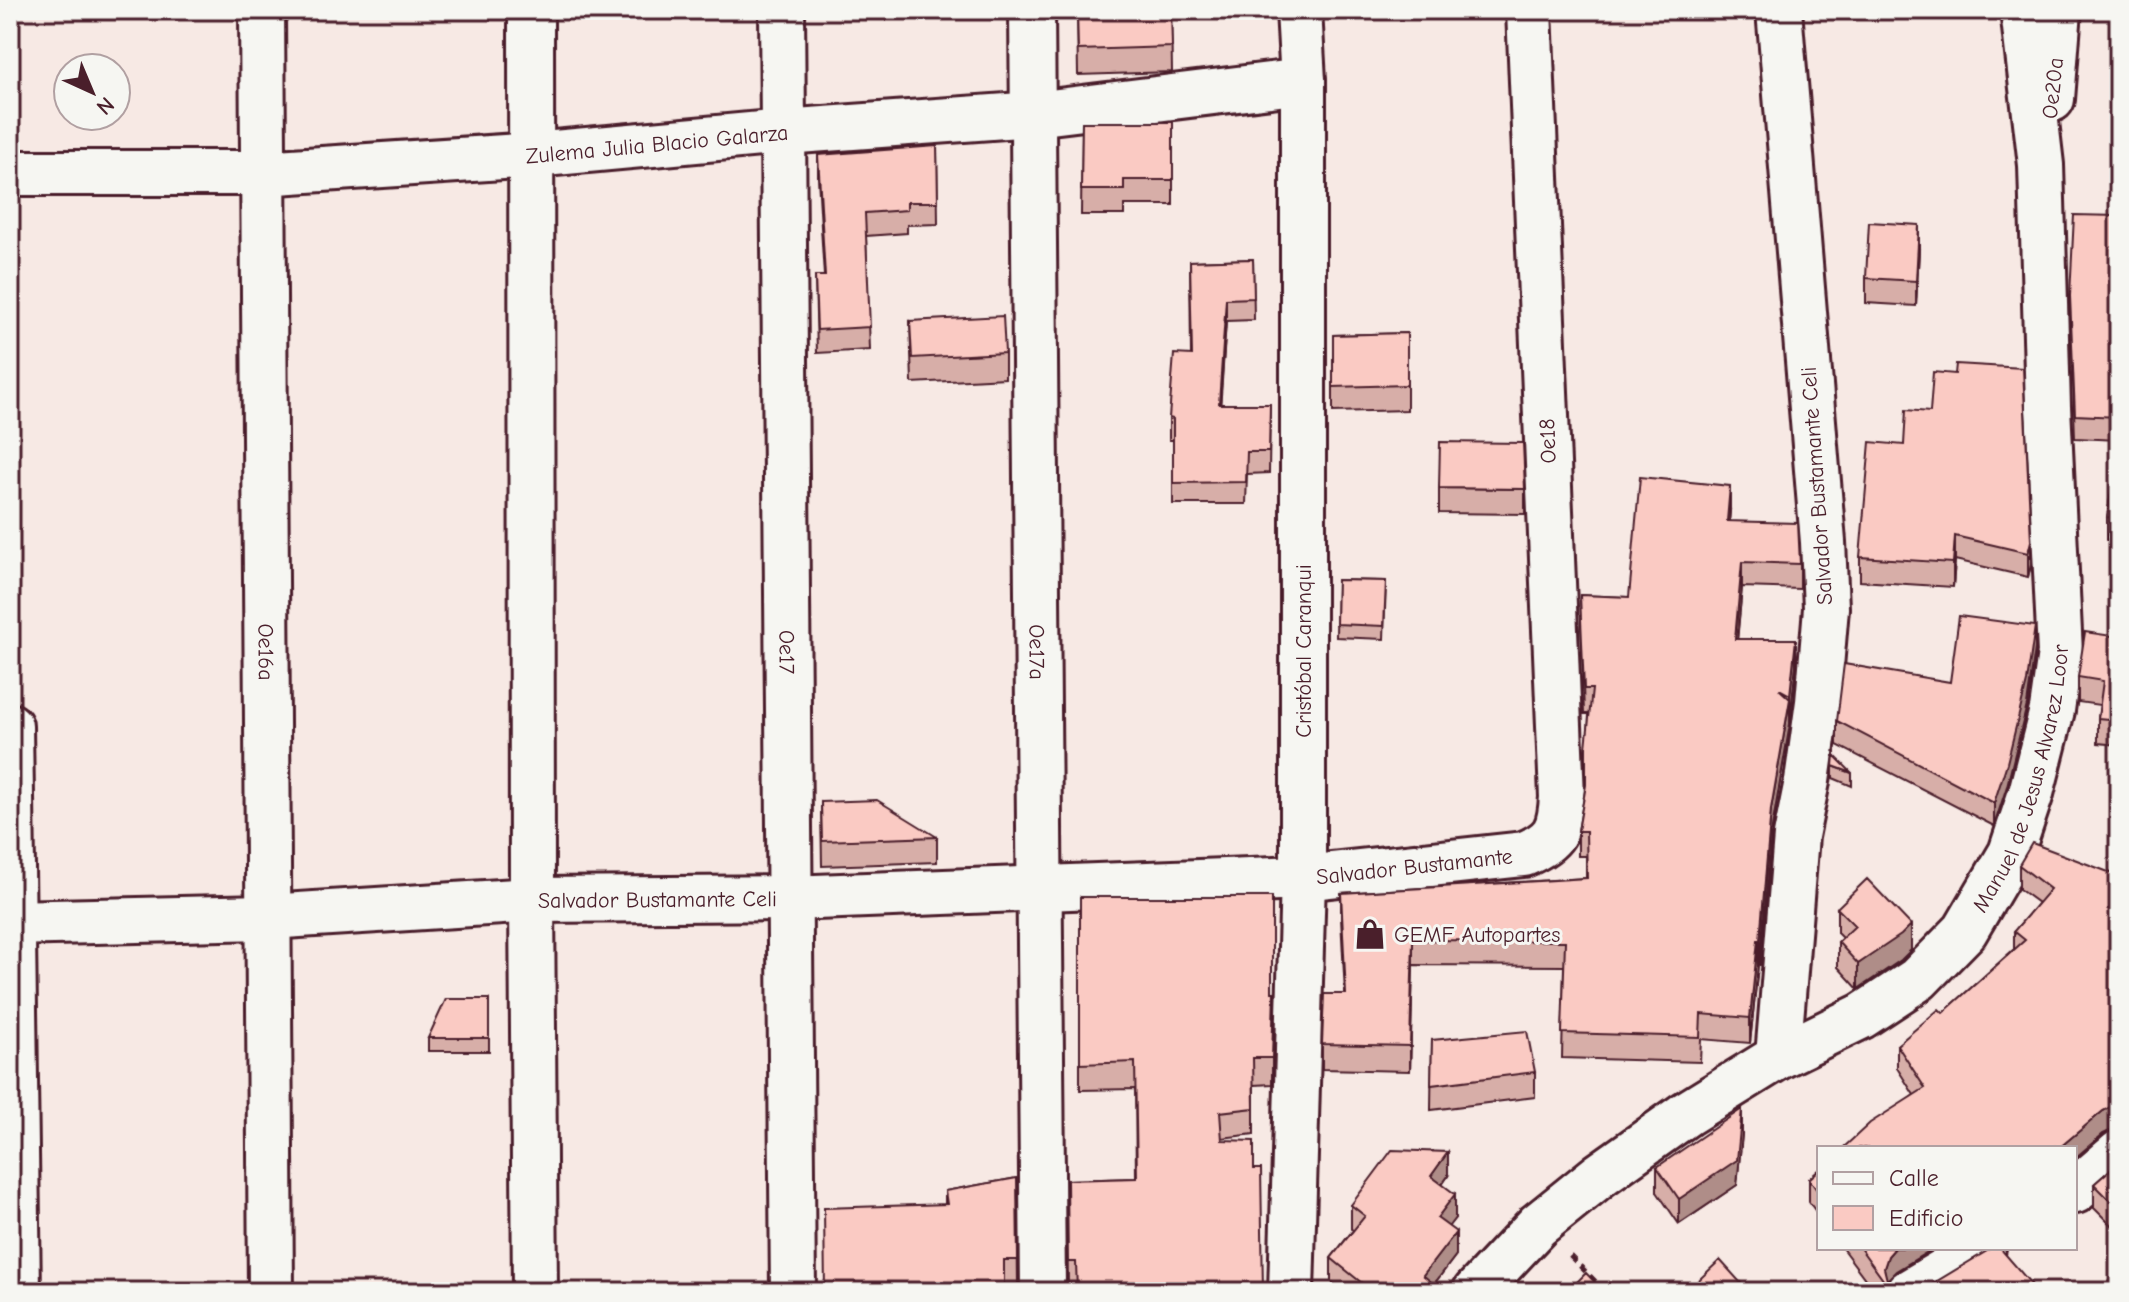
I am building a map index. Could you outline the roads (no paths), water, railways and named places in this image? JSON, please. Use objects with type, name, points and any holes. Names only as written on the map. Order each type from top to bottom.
[{"type":"street","name":"Oe16a","points":[[262,10],[271,1292]]},
{"type":"street","points":[[531,10],[535,1292]]},
{"type":"street","name":"Oe17","points":[[782,10],[793,1292]]},
{"type":"street","name":"Oe17a","points":[[1032,10],[1043,1292]]},
{"type":"street","name":"Cristóbal Caranqui","points":[[1291,1292],[1303,878],[1303,81],[1299,10]]},
{"type":"street","name":"Oe18","points":[[1524,854],[1541,847],[1553,837],[1561,819],[1562,797],[1529,10]]},
{"type":"street","name":"Salvador Bustamante Celi","points":[[1778,1057],[1796,836],[1816,718],[1826,608],[1779,10]]},
{"type":"street","name":"Manuel de Jesus Alvarez Loor","points":[[1475,1292],[1538,1225],[1600,1175],[1686,1114],[1778,1057],[1862,1016],[1918,979],[1965,931],[2011,853],[2031,793],[2052,710],[2060,653],[2048,407],[2041,165],[2023,10]]},
{"type":"street","name":"Oe20a","points":[[2041,165],[2051,105],[2059,10]]},
{"type":"street","name":"Zulema Julia Blacio Galarza","points":[[10,173],[262,173],[533,155],[783,132],[1034,114],[1303,81]]},
{"type":"street","points":[[10,726],[18,1292]]},
{"type":"street","name":"Salvador Bustamante","points":[[1303,878],[1524,854]]},
{"type":"street","name":"Salvador Bustamante Celi","points":[[11,923],[268,917],[532,900],[790,898],[1303,878]]},
{"type":"street","points":[[2077,1189],[2119,1153]]},
{"type":"street","points":[[1909,1292],[1980,1250]]},
{"type":"place","name":"GEMF Autopartes","points":[[1370,934]]}]
